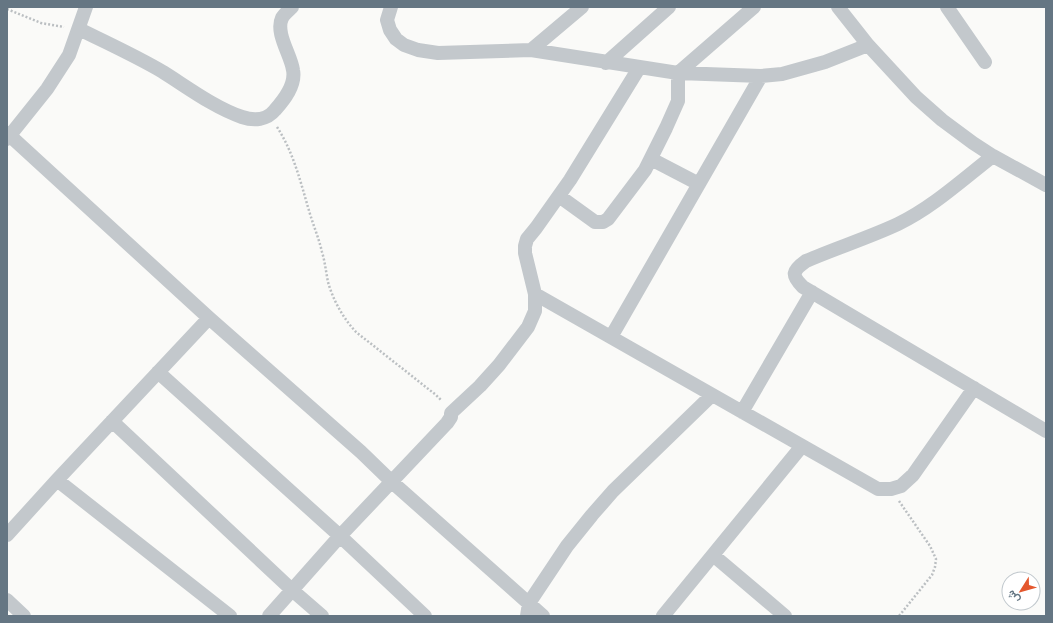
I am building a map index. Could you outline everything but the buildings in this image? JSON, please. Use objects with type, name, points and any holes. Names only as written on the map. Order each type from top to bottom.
[{"type":"street","points":[[86,7],[69,55],[48,89],[8,136],[209,318],[355,447],[528,610],[543,616]]},
{"type":"street","points":[[79,30],[131,55],[228,111],[243,117],[258,119],[270,116],[282,103],[292,87],[294,71],[281,34],[280,23],[282,16],[292,7]]},
{"type":"street","points":[[390,7],[387,20],[390,30],[396,39],[404,45],[418,50],[438,53],[532,50],[606,63],[678,73],[762,76],[782,74],[825,62],[868,45]]},
{"type":"street","points":[[532,50],[582,7]]},
{"type":"street","points":[[559,196],[595,222],[603,222],[608,219],[644,170],[666,128],[678,101],[678,73],[754,7]]},
{"type":"street","points":[[838,7],[868,45],[916,97],[942,120],[972,143],[1046,185]]},
{"type":"street","points":[[947,7],[985,62]]},
{"type":"street","points":[[606,63],[666,8]]},
{"type":"street","points":[[269,616],[340,536],[447,423],[451,417],[451,412],[480,386],[499,365],[528,327],[534,311],[535,294],[525,253],[527,239],[570,180],[640,68]]},
{"type":"street","points":[[611,337],[762,76]]},
{"type":"street","points":[[993,156],[942,196],[898,224],[806,261],[796,269],[794,274],[795,278],[803,287],[1046,430]]},
{"type":"street","points":[[651,159],[699,184]]},
{"type":"street","points":[[742,412],[812,292]]},
{"type":"street","points":[[535,294],[878,489],[892,490],[901,486],[913,475],[974,388]]},
{"type":"street","points":[[7,535],[209,318]]},
{"type":"street","points":[[158,372],[340,536],[425,616]]},
{"type":"street","points":[[528,610],[567,546],[592,515],[613,491],[712,395]]},
{"type":"street","points":[[112,421],[292,590],[322,616]]},
{"type":"street","points":[[663,616],[802,446]]},
{"type":"street","points":[[57,480],[230,616]]},
{"type":"street","points":[[714,555],[785,616]]},
{"type":"street","points":[[7,600],[24,616]]},
{"type":"path","points":[[7,9],[41,23],[79,30]]},
{"type":"path","points":[[270,116],[284,138],[297,170],[322,250],[328,281],[333,296],[347,322],[356,332],[436,395],[451,412]]},
{"type":"path","points":[[892,490],[930,546],[936,559],[932,575],[899,616]]}]
